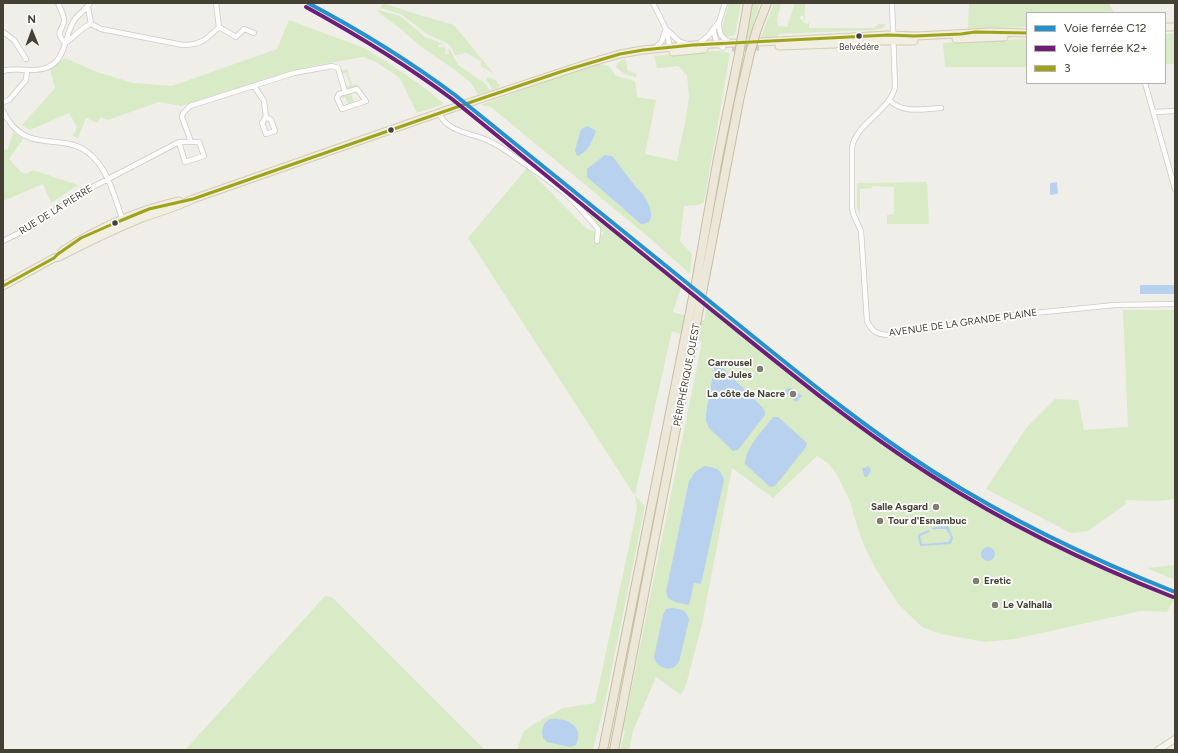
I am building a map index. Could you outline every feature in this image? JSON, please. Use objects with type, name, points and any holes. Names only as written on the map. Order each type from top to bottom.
[{"type":"highway","name":"PÉRIPHÉRIQUE OUEST","points":[[603,750],[697,277],[748,3]]},
{"type":"highway","name":"PÉRIPHÉRIQUE OUEST","points":[[614,750],[739,102],[750,53],[766,3]]},
{"type":"highway","points":[[598,750],[616,687]]},
{"type":"main road","points":[[894,38],[759,44],[793,40],[888,35],[903,41],[1023,34]]},
{"type":"main road","points":[[3,286],[54,258],[101,236],[124,222],[182,204],[220,189],[563,71],[629,52],[654,49],[670,50],[695,45],[721,46]]},
{"type":"main road","points":[[611,57],[732,45]]},
{"type":"main road","points":[[1158,750],[1175,739]]},
{"type":"street","points":[[58,3],[64,19],[59,34],[60,38],[65,43]]},
{"type":"street","points":[[216,3],[219,28]]},
{"type":"street","points":[[653,3],[666,29],[670,50]]},
{"type":"street","points":[[725,3],[719,22],[720,35],[724,40],[732,45]]},
{"type":"street","name":"AVENUE DE LA GRANDE PLAINE","points":[[892,3],[894,38],[894,91],[889,100],[855,138],[852,148],[852,207],[861,231],[867,321],[874,332],[886,335],[1014,315],[1104,306],[1175,304]]},
{"type":"street","points":[[3,71],[32,71],[53,65],[62,54],[68,32],[75,19],[89,5]]},
{"type":"street","points":[[89,5],[91,24]]},
{"type":"street","points":[[666,29],[680,42],[695,45],[708,36],[714,26],[719,22]]},
{"type":"street","points":[[65,43],[72,39],[85,26],[91,24],[101,29],[183,45],[203,42],[219,28]]},
{"type":"street","points":[[714,26],[714,34],[721,46]]},
{"type":"street","points":[[219,28],[236,36],[244,29],[254,33]]},
{"type":"street","points":[[654,49],[662,41],[666,29]]},
{"type":"street","points":[[3,32],[14,40],[26,59]]},
{"type":"street","points":[[191,142],[182,117],[185,110],[190,106],[294,73],[332,66],[338,68],[345,92]]},
{"type":"street","points":[[3,102],[9,100],[26,80],[27,70]]},
{"type":"street","points":[[1145,84],[1175,189]]},
{"type":"street","points":[[254,86],[264,101],[266,117]]},
{"type":"street","points":[[357,89],[366,101],[342,109],[336,98],[345,92],[357,89]]},
{"type":"street","points":[[889,100],[896,106],[904,109],[941,108]]},
{"type":"street","points":[[3,110],[12,125],[23,134],[40,141],[63,142],[75,145],[90,153],[100,165],[108,180],[124,222]]},
{"type":"street","points":[[1154,112],[1175,111]]},
{"type":"street","points":[[439,113],[448,125],[484,139],[504,149],[561,191],[578,206],[598,229],[596,241]]},
{"type":"street","points":[[178,142],[191,142],[199,142],[204,156],[185,162],[178,142]]},
{"type":"street","name":"RUE DE LA PIERRE","points":[[3,240],[27,229],[78,195],[178,142]]},
{"type":"green space","points":[[383,3],[454,25],[494,74],[480,66],[482,62],[465,52],[463,54],[455,55],[447,43],[427,34],[401,14],[380,8]]},
{"type":"green space","points":[[729,3],[741,3],[735,35],[727,37],[721,34]]},
{"type":"green space","points":[[752,3],[760,3],[749,39],[745,39]]},
{"type":"green space","points":[[774,3],[781,3],[777,19],[778,26],[787,27],[795,3],[805,3],[805,21],[803,15],[799,17],[805,23],[808,24],[809,21],[809,28],[874,28],[879,24],[886,24],[883,28],[874,30],[778,34],[777,38],[760,39]]},
{"type":"green space","points":[[969,3],[1109,3],[1114,12],[1026,12],[1026,27],[968,29]]},
{"type":"green space","points":[[379,10],[400,16],[425,37],[444,44],[438,45],[439,47],[446,47],[445,54],[448,55],[449,48],[458,65],[486,84],[490,91],[478,95],[471,83],[420,46],[378,12]]},
{"type":"green space","points":[[289,20],[364,48],[422,86],[444,104],[417,113],[401,80],[376,62],[363,57],[306,67],[181,106],[159,102],[108,120],[101,117],[97,123],[86,118],[78,138],[73,136],[77,127],[69,113],[30,130],[22,125],[55,88],[50,69],[65,58],[97,72],[133,83],[172,86],[277,49]]},
{"type":"green space","points":[[1175,33],[1175,64],[1166,64],[1166,34]]},
{"type":"green space","points":[[1026,39],[1026,67],[945,67],[943,43]]},
{"type":"green space","points":[[721,51],[730,54],[704,202],[699,205],[684,206],[680,241],[692,254],[690,274],[652,240],[491,107],[480,105],[594,65],[605,65],[609,67],[616,76],[635,81],[637,97],[656,100],[645,154],[677,161],[689,97],[687,75],[678,66],[657,68],[654,56]]},
{"type":"green space","points":[[625,59],[628,71],[637,74],[636,77],[624,74],[616,67],[619,62]]},
{"type":"green space","points":[[347,69],[352,85],[357,84],[359,86],[348,89],[346,87],[350,85],[346,73],[342,74],[342,71]]},
{"type":"green space","points":[[488,77],[497,81],[500,87],[492,90],[489,83],[486,81]]},
{"type":"green space","points":[[355,92],[351,94],[354,102],[358,102],[344,106],[348,104],[345,97],[341,98],[342,96]]},
{"type":"green space","points":[[13,132],[23,139],[9,159],[21,172],[26,174],[33,170],[78,185],[51,203],[43,184],[3,201],[3,150],[8,149]]},
{"type":"green space","points":[[527,168],[587,229],[605,235],[571,194],[682,285],[673,312],[704,321],[707,303],[710,304],[848,417],[931,476],[1006,520],[1059,546],[1175,597],[1167,612],[1140,611],[1015,639],[985,642],[941,634],[922,627],[898,604],[874,566],[865,548],[850,501],[837,475],[829,464],[817,456],[773,498],[732,468],[702,624],[686,685],[681,695],[656,677],[633,731],[629,750],[620,750],[702,342],[672,331],[635,495],[645,506],[604,707],[593,750],[517,750],[523,732],[532,725],[563,708],[595,703],[637,509],[635,496],[468,238]]},
{"type":"green space","points":[[927,182],[929,224],[887,224],[887,215],[894,214],[894,187],[872,186],[872,188],[860,189],[860,215],[857,208],[857,183]]},
{"type":"green space","points":[[1123,310],[1175,310],[1175,499],[1159,501],[1125,500],[1126,504],[1088,531],[1071,533],[986,489],[1026,428],[1055,399],[1078,400],[1084,430],[1128,427]]},
{"type":"green space","points":[[1175,565],[1175,580],[1147,568]]},
{"type":"green space","points":[[325,596],[332,597],[485,750],[185,750]]},
{"type":"water","points":[[588,126],[596,131],[587,149],[577,156],[575,150],[581,129]]},
{"type":"water","points":[[605,155],[612,156],[649,204],[651,219],[646,224],[641,224],[587,177],[587,169]]},
{"type":"water","points":[[1057,182],[1058,193],[1051,195],[1050,184]]},
{"type":"water","points":[[1140,285],[1175,285],[1175,294],[1140,294]]},
{"type":"water","points":[[718,363],[764,409],[765,415],[738,450],[733,451],[709,428],[706,421],[706,413],[715,364]]},
{"type":"water","name":"La côte de Nacre","points":[[788,388],[792,388],[802,396],[796,402],[784,392]]},
{"type":"water","points":[[773,417],[778,417],[807,443],[806,447],[775,486],[770,487],[745,464],[748,451]]},
{"type":"water","points":[[704,466],[717,469],[721,473],[724,480],[701,584],[694,583],[689,605],[675,602],[668,598],[666,592],[689,481],[695,472]]},
{"type":"water","points":[[867,466],[871,470],[867,477],[865,477],[862,468],[866,468]]},
{"type":"water","points":[[948,526],[953,538],[951,544],[920,546],[918,537],[919,534],[929,530],[930,532],[920,536],[922,544],[948,542],[951,537],[946,529],[933,530],[932,528]]},
{"type":"water","points":[[985,547],[991,547],[995,551],[995,557],[991,561],[985,561],[981,557],[981,551]]},
{"type":"water","points":[[666,609],[680,609],[685,612],[689,620],[679,662],[676,666],[668,669],[661,667],[656,663],[654,657],[663,615]]},
{"type":"water","points":[[549,719],[561,719],[576,727],[578,738],[576,745],[570,747],[547,742],[543,738],[542,732],[544,724]]},
{"type":"tunnel","points":[[732,48],[759,47]]},
{"type":"rail line","name":"C12","points":[[308,3],[383,46],[455,95],[794,369],[905,453],[963,490],[1052,538],[1175,592]]},
{"type":"rail line","name":"K2+","points":[[306,7],[380,50],[452,99],[713,311],[875,438],[932,476],[990,511],[1080,557],[1173,597]]},
{"type":"transit line","name":"3","points":[[3,286],[54,258],[81,238],[149,209],[193,199],[480,99],[563,71],[620,54],[693,45],[888,35],[914,36],[975,32],[1026,33]]},
{"type":"place","name":"Belvédère","points":[[859,36]]},
{"type":"place","name":"Carrousel de Jules","points":[[760,369]]},
{"type":"place","name":"La côte de Nacre","points":[[793,394]]},
{"type":"place","name":"Salle Asgard","points":[[936,507]]},
{"type":"place","name":"Tour d'Esnambuc","points":[[880,521]]},
{"type":"place","name":"Eretic","points":[[976,581]]},
{"type":"place","name":"Le Valhalla","points":[[995,605]]}]
